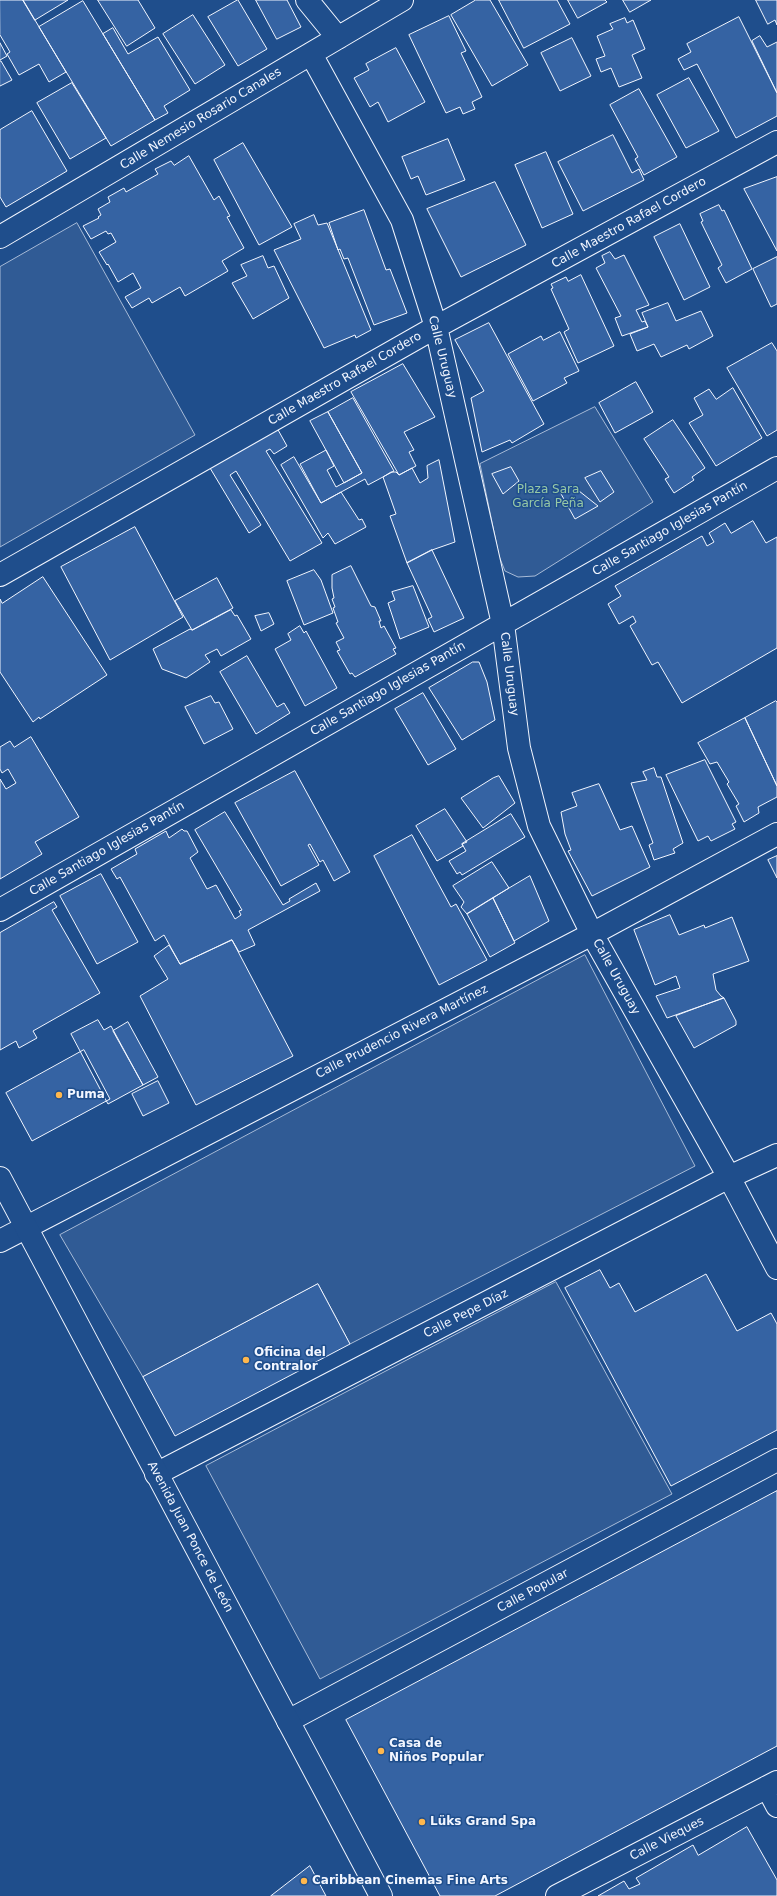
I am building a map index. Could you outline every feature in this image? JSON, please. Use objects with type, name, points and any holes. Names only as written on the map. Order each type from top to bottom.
[{"type":"street","points":[[307,0],[338,38]]},
{"type":"street","name":"Calle Nemesio Rosario Canales","points":[[0,237],[402,0]]},
{"type":"street","name":"Calle Uruguay","points":[[311,54],[402,220],[436,327],[503,624],[519,748],[539,826],[592,934],[729,1177],[777,1268]]},
{"type":"street","name":"Calle Maestro Rafael Cordero","points":[[0,575],[436,327],[777,142]]},
{"type":"street","name":"Calle Santiago Iglesias Pantín","points":[[0,910],[777,468]]},
{"type":"street","name":"Calle Prudencio Rivera Martínez","points":[[0,1241],[592,934],[777,834]]},
{"type":"street","name":"Calle Pepe Díaz","points":[[156,1474],[729,1177],[777,1155]]},
{"type":"street","name":"Avenida Juan Ponce de León","points":[[0,1178],[156,1474],[382,1896]]},
{"type":"street","name":"Calle Popular","points":[[288,1721],[777,1460]]},
{"type":"street","name":"Calle Vieques","points":[[557,1896],[774,1791]]},
{"type":"shaded area","points":[[77,223],[195,435],[0,547],[0,267]]},
{"type":"shaded area","name":"Plaza Sara García Peña","points":[[595,407],[653,502],[535,576],[518,577],[505,571],[499,556],[480,464]]},
{"type":"shaded area","points":[[585,955],[695,1166],[350,1344],[318,1284],[143,1377],[60,1235]]},
{"type":"shaded area","points":[[556,1282],[672,1494],[320,1679],[206,1466]]},
{"type":"building","points":[[0,0],[23,0],[66,72],[49,82],[39,64],[19,75],[7,54],[10,52],[0,35]]},
{"type":"building","points":[[23,0],[68,0],[35,20]]},
{"type":"building","points":[[98,0],[138,0],[155,28],[127,46]]},
{"type":"building","points":[[238,0],[267,49],[238,66],[208,17]]},
{"type":"building","points":[[256,0],[287,0],[301,27],[277,39]]},
{"type":"building","points":[[476,0],[490,0],[528,65],[492,86],[451,15]]},
{"type":"building","points":[[499,0],[557,0],[570,24],[524,48]]},
{"type":"building","points":[[568,0],[605,0],[607,2],[578,18]]},
{"type":"building","points":[[623,0],[651,0],[630,12]]},
{"type":"building","points":[[756,0],[777,0],[777,25],[775,20],[768,24]]},
{"type":"building","points":[[83,1],[155,120],[111,146],[39,27]]},
{"type":"building","points":[[193,15],[225,65],[195,84],[163,34]]},
{"type":"building","points":[[449,16],[466,51],[461,53],[482,97],[472,102],[475,109],[463,114],[460,107],[446,113],[409,35]]},
{"type":"building","points":[[739,17],[777,93],[777,116],[736,138],[697,64],[684,70],[678,59],[691,52],[687,44]]},
{"type":"building","points":[[625,18],[627,23],[633,20],[645,49],[632,55],[642,78],[619,87],[611,68],[601,72],[596,59],[605,56],[597,36],[613,29],[610,24]]},
{"type":"building","points":[[113,28],[128,54],[158,37],[190,90],[164,106],[168,113],[155,120],[103,34]]},
{"type":"building","points":[[760,36],[767,47],[777,42],[777,93],[752,41]]},
{"type":"building","points":[[572,38],[591,76],[560,91],[541,53]]},
{"type":"building","points":[[0,43],[7,56],[0,60]]},
{"type":"building","points":[[396,48],[425,102],[388,122],[378,102],[370,107],[354,78],[369,70],[366,64]]},
{"type":"building","points":[[0,61],[12,80],[0,86]]},
{"type":"building","points":[[689,78],[719,131],[686,148],[657,95]]},
{"type":"building","points":[[72,83],[106,138],[70,159],[37,103]]},
{"type":"building","points":[[639,89],[677,157],[644,175],[635,159],[638,157],[610,105]]},
{"type":"building","points":[[32,111],[67,171],[6,207],[0,197],[0,130]]},
{"type":"building","points":[[613,135],[632,173],[639,169],[644,180],[583,211],[558,162]]},
{"type":"building","points":[[448,139],[465,180],[426,195],[418,176],[411,179],[402,157]]},
{"type":"building","points":[[243,143],[292,227],[259,245],[214,160]]},
{"type":"building","points":[[546,152],[573,214],[542,228],[515,165]]},
{"type":"building","points":[[189,156],[214,200],[219,196],[230,216],[227,217],[244,248],[222,261],[228,271],[185,296],[180,287],[152,303],[149,298],[132,308],[125,297],[141,288],[133,273],[118,282],[99,252],[116,242],[111,233],[108,234],[106,231],[91,239],[83,226],[99,218],[98,217],[101,215],[98,209],[110,202],[108,197],[124,188],[126,192],[158,174],[155,169],[171,161],[174,165]]},
{"type":"building","points":[[777,177],[777,251],[744,189]]},
{"type":"building","points":[[495,182],[526,245],[461,277],[427,209]]},
{"type":"building","points":[[719,205],[722,211],[724,210],[752,269],[726,283],[718,268],[722,265],[701,222],[703,221],[700,214]]},
{"type":"building","points":[[364,210],[386,270],[390,269],[407,313],[374,325],[348,258],[344,259],[340,249],[338,250],[329,223]]},
{"type":"building","points":[[314,215],[318,225],[327,223],[371,330],[356,338],[355,335],[324,348],[274,250],[301,239],[294,224]]},
{"type":"building","points":[[680,224],[710,287],[684,300],[654,237]]},
{"type":"building","points":[[610,252],[615,259],[624,255],[649,305],[636,310],[642,322],[645,321],[648,327],[622,336],[615,318],[621,316],[596,268],[605,263],[602,256]]},
{"type":"building","points":[[263,256],[268,268],[274,266],[289,298],[253,319],[232,283],[247,276],[241,265]]},
{"type":"building","points":[[777,257],[777,304],[771,307],[753,269]]},
{"type":"building","points":[[581,275],[614,346],[578,363],[564,332],[569,329],[551,289],[553,288],[551,284],[566,277],[568,281]]},
{"type":"building","points":[[668,303],[676,321],[701,311],[713,336],[689,349],[687,345],[661,357],[654,344],[637,351],[630,334],[648,327],[642,313]]},
{"type":"building","points":[[489,323],[544,424],[512,443],[510,440],[482,452],[471,398],[484,391],[455,340]]},
{"type":"building","points":[[560,332],[579,371],[564,378],[567,383],[533,401],[508,354],[541,336],[543,340]]},
{"type":"building","points":[[772,343],[777,351],[777,430],[767,436],[727,368]]},
{"type":"building","points":[[403,364],[435,417],[404,432],[414,450],[409,452],[416,466],[399,475],[351,392]]},
{"type":"building","points":[[636,382],[653,412],[615,433],[599,403]]},
{"type":"building","points":[[733,388],[762,438],[716,466],[689,423],[703,415],[694,398],[709,389],[716,399]]},
{"type":"building","points":[[353,398],[394,471],[368,485],[365,479],[321,503],[300,464],[326,450],[334,466],[327,470],[336,487],[362,473],[328,412]]},
{"type":"building","points":[[328,412],[362,473],[344,483],[310,421]]},
{"type":"building","points":[[673,420],[705,468],[692,477],[694,480],[674,493],[665,479],[669,477],[644,439]]},
{"type":"building","points":[[277,428],[287,446],[274,454],[270,449],[266,451],[322,543],[290,561],[236,471],[230,475],[261,525],[249,533],[210,468]]},
{"type":"building","points":[[294,457],[321,503],[341,492],[359,520],[362,519],[366,527],[335,544],[328,533],[323,538],[281,465]]},
{"type":"building","points":[[439,460],[455,542],[432,550],[407,563],[390,516],[396,514],[383,477],[391,472],[396,472],[399,475],[412,468],[420,483],[428,478],[427,466]]},
{"type":"building","points":[[511,467],[519,481],[503,494],[492,474]]},
{"type":"building","points":[[601,471],[614,492],[600,502],[585,478]]},
{"type":"building","points":[[574,487],[598,506],[575,519],[560,492]]},
{"type":"building","points":[[753,521],[766,543],[777,537],[777,648],[682,703],[658,662],[652,665],[630,626],[636,622],[633,616],[619,624],[608,604],[621,596],[615,586],[702,536],[707,546],[714,542],[709,533],[725,523],[731,533]]},
{"type":"building","points":[[135,527],[183,617],[110,660],[61,567]]},
{"type":"building","points":[[432,550],[464,618],[434,632],[428,619],[432,617],[407,563]]},
{"type":"building","points":[[351,566],[371,606],[375,607],[381,621],[379,621],[381,628],[384,626],[396,648],[393,649],[396,654],[355,677],[352,673],[350,674],[337,651],[340,650],[336,642],[344,638],[336,623],[338,622],[333,608],[335,607],[332,599],[334,598],[332,575]]},
{"type":"building","points":[[314,570],[321,580],[333,613],[304,625],[287,581]]},
{"type":"building","points":[[43,577],[107,675],[40,719],[39,717],[33,722],[0,672],[0,599],[2,603]]},
{"type":"building","points":[[217,578],[233,608],[192,630],[175,601]]},
{"type":"building","points":[[413,586],[429,627],[400,639],[388,603],[395,600],[392,592]]},
{"type":"building","points":[[231,610],[235,616],[237,615],[251,639],[221,656],[217,649],[205,655],[210,662],[186,678],[162,669],[153,649],[190,629],[192,630]]},
{"type":"building","points":[[269,613],[274,624],[261,631],[255,616]]},
{"type":"building","points":[[300,626],[304,633],[306,631],[337,688],[305,706],[275,649],[291,640],[288,634]]},
{"type":"building","points":[[247,656],[277,707],[284,703],[290,713],[256,734],[220,672]]},
{"type":"building","points":[[473,662],[479,662],[487,682],[495,720],[462,740],[429,688]]},
{"type":"building","points":[[423,693],[456,749],[428,765],[395,709]]},
{"type":"building","points":[[211,696],[215,703],[219,702],[233,729],[204,744],[185,707]]},
{"type":"building","points":[[776,701],[777,702],[777,786],[745,718]]},
{"type":"building","points":[[745,718],[777,786],[777,797],[758,807],[759,813],[744,822],[736,806],[739,804],[727,784],[729,782],[717,762],[710,764],[698,743]]},
{"type":"building","points":[[31,737],[79,817],[35,842],[42,854],[0,879],[0,779],[6,789],[16,783],[8,769],[2,773],[0,769],[0,747],[10,741],[14,747]]},
{"type":"building","points":[[705,760],[736,822],[732,824],[735,829],[711,841],[708,836],[698,841],[666,775]]},
{"type":"building","points":[[654,768],[657,777],[661,777],[683,843],[673,849],[675,853],[654,860],[649,845],[653,843],[631,783],[647,780],[643,772]]},
{"type":"building","points":[[295,771],[350,872],[334,881],[323,860],[320,862],[310,844],[308,845],[319,865],[281,886],[235,803]]},
{"type":"building","points":[[499,776],[515,803],[483,828],[461,798],[493,778]]},
{"type":"building","points":[[599,784],[620,830],[632,826],[650,867],[592,896],[568,851],[571,850],[565,834],[561,812],[577,806],[572,793]]},
{"type":"building","points":[[445,809],[467,842],[462,844],[463,846],[437,861],[416,826]]},
{"type":"building","points":[[225,812],[283,905],[290,901],[289,899],[316,883],[320,891],[248,930],[255,945],[239,952],[232,940],[180,964],[164,935],[155,941],[120,877],[117,879],[111,869],[137,854],[135,849],[166,831],[169,838],[182,829],[187,831],[198,852],[190,858],[207,889],[216,885],[235,919],[241,915],[239,911],[242,910],[195,830]]},
{"type":"building","points":[[511,814],[525,837],[462,875],[460,872],[457,874],[449,861],[466,851],[462,844]]},
{"type":"building","points":[[412,835],[451,907],[456,904],[487,960],[439,985],[374,856]]},
{"type":"building","points":[[777,856],[777,878],[768,860]]},
{"type":"building","points":[[492,862],[509,888],[467,914],[461,907],[464,902],[453,886]]},
{"type":"building","points":[[101,874],[138,942],[97,964],[60,896]]},
{"type":"building","points":[[530,876],[549,921],[514,941],[493,898]]},
{"type":"building","points":[[493,898],[515,943],[490,957],[467,914]]},
{"type":"building","points":[[54,902],[57,907],[52,910],[100,993],[33,1031],[37,1038],[19,1048],[16,1041],[0,1050],[0,933]]},
{"type":"building","points":[[670,915],[679,935],[704,925],[705,928],[732,917],[749,961],[713,974],[716,990],[724,998],[667,1018],[656,996],[680,988],[676,976],[655,985],[634,930]]},
{"type":"building","points":[[232,940],[293,1056],[196,1105],[140,996],[168,979],[154,956],[169,945],[180,964]]},
{"type":"building","points":[[724,998],[736,1021],[736,1025],[694,1048],[676,1016]]},
{"type":"building","points":[[98,1020],[104,1030],[111,1026],[143,1085],[108,1104],[71,1034]]},
{"type":"building","points":[[128,1022],[158,1077],[143,1085],[113,1031]]},
{"type":"building","points":[[84,1050],[110,1099],[32,1141],[6,1093]]},
{"type":"building","points":[[158,1081],[169,1103],[143,1116],[132,1094]]},
{"type":"building","points":[[600,1270],[610,1288],[619,1283],[635,1312],[706,1274],[737,1331],[771,1313],[777,1324],[777,1430],[671,1486],[565,1288]]},
{"type":"building","name":"Oficina del Contralor","points":[[318,1284],[350,1344],[175,1436],[143,1377]]},
{"type":"building","points":[[777,1491],[777,1746],[495,1896],[440,1896],[346,1720]]},
{"type":"building","points":[[747,1827],[777,1880],[777,1896],[598,1896],[624,1881],[629,1889],[640,1884],[636,1878],[693,1845],[698,1855]]},
{"type":"building","name":"Caribbean Cinemas Fine Arts","points":[[310,1866],[326,1896],[271,1896]]},
{"type":"place","name":"Puma","points":[[59,1095]]},
{"type":"place","name":"Oficina del Contralor","points":[[246,1360]]},
{"type":"place","name":"Casa de Niños Popular","points":[[381,1751]]},
{"type":"place","name":"Lüks Grand Spa","points":[[422,1822]]},
{"type":"place","name":"Caribbean Cinemas Fine Arts","points":[[304,1881]]}]
